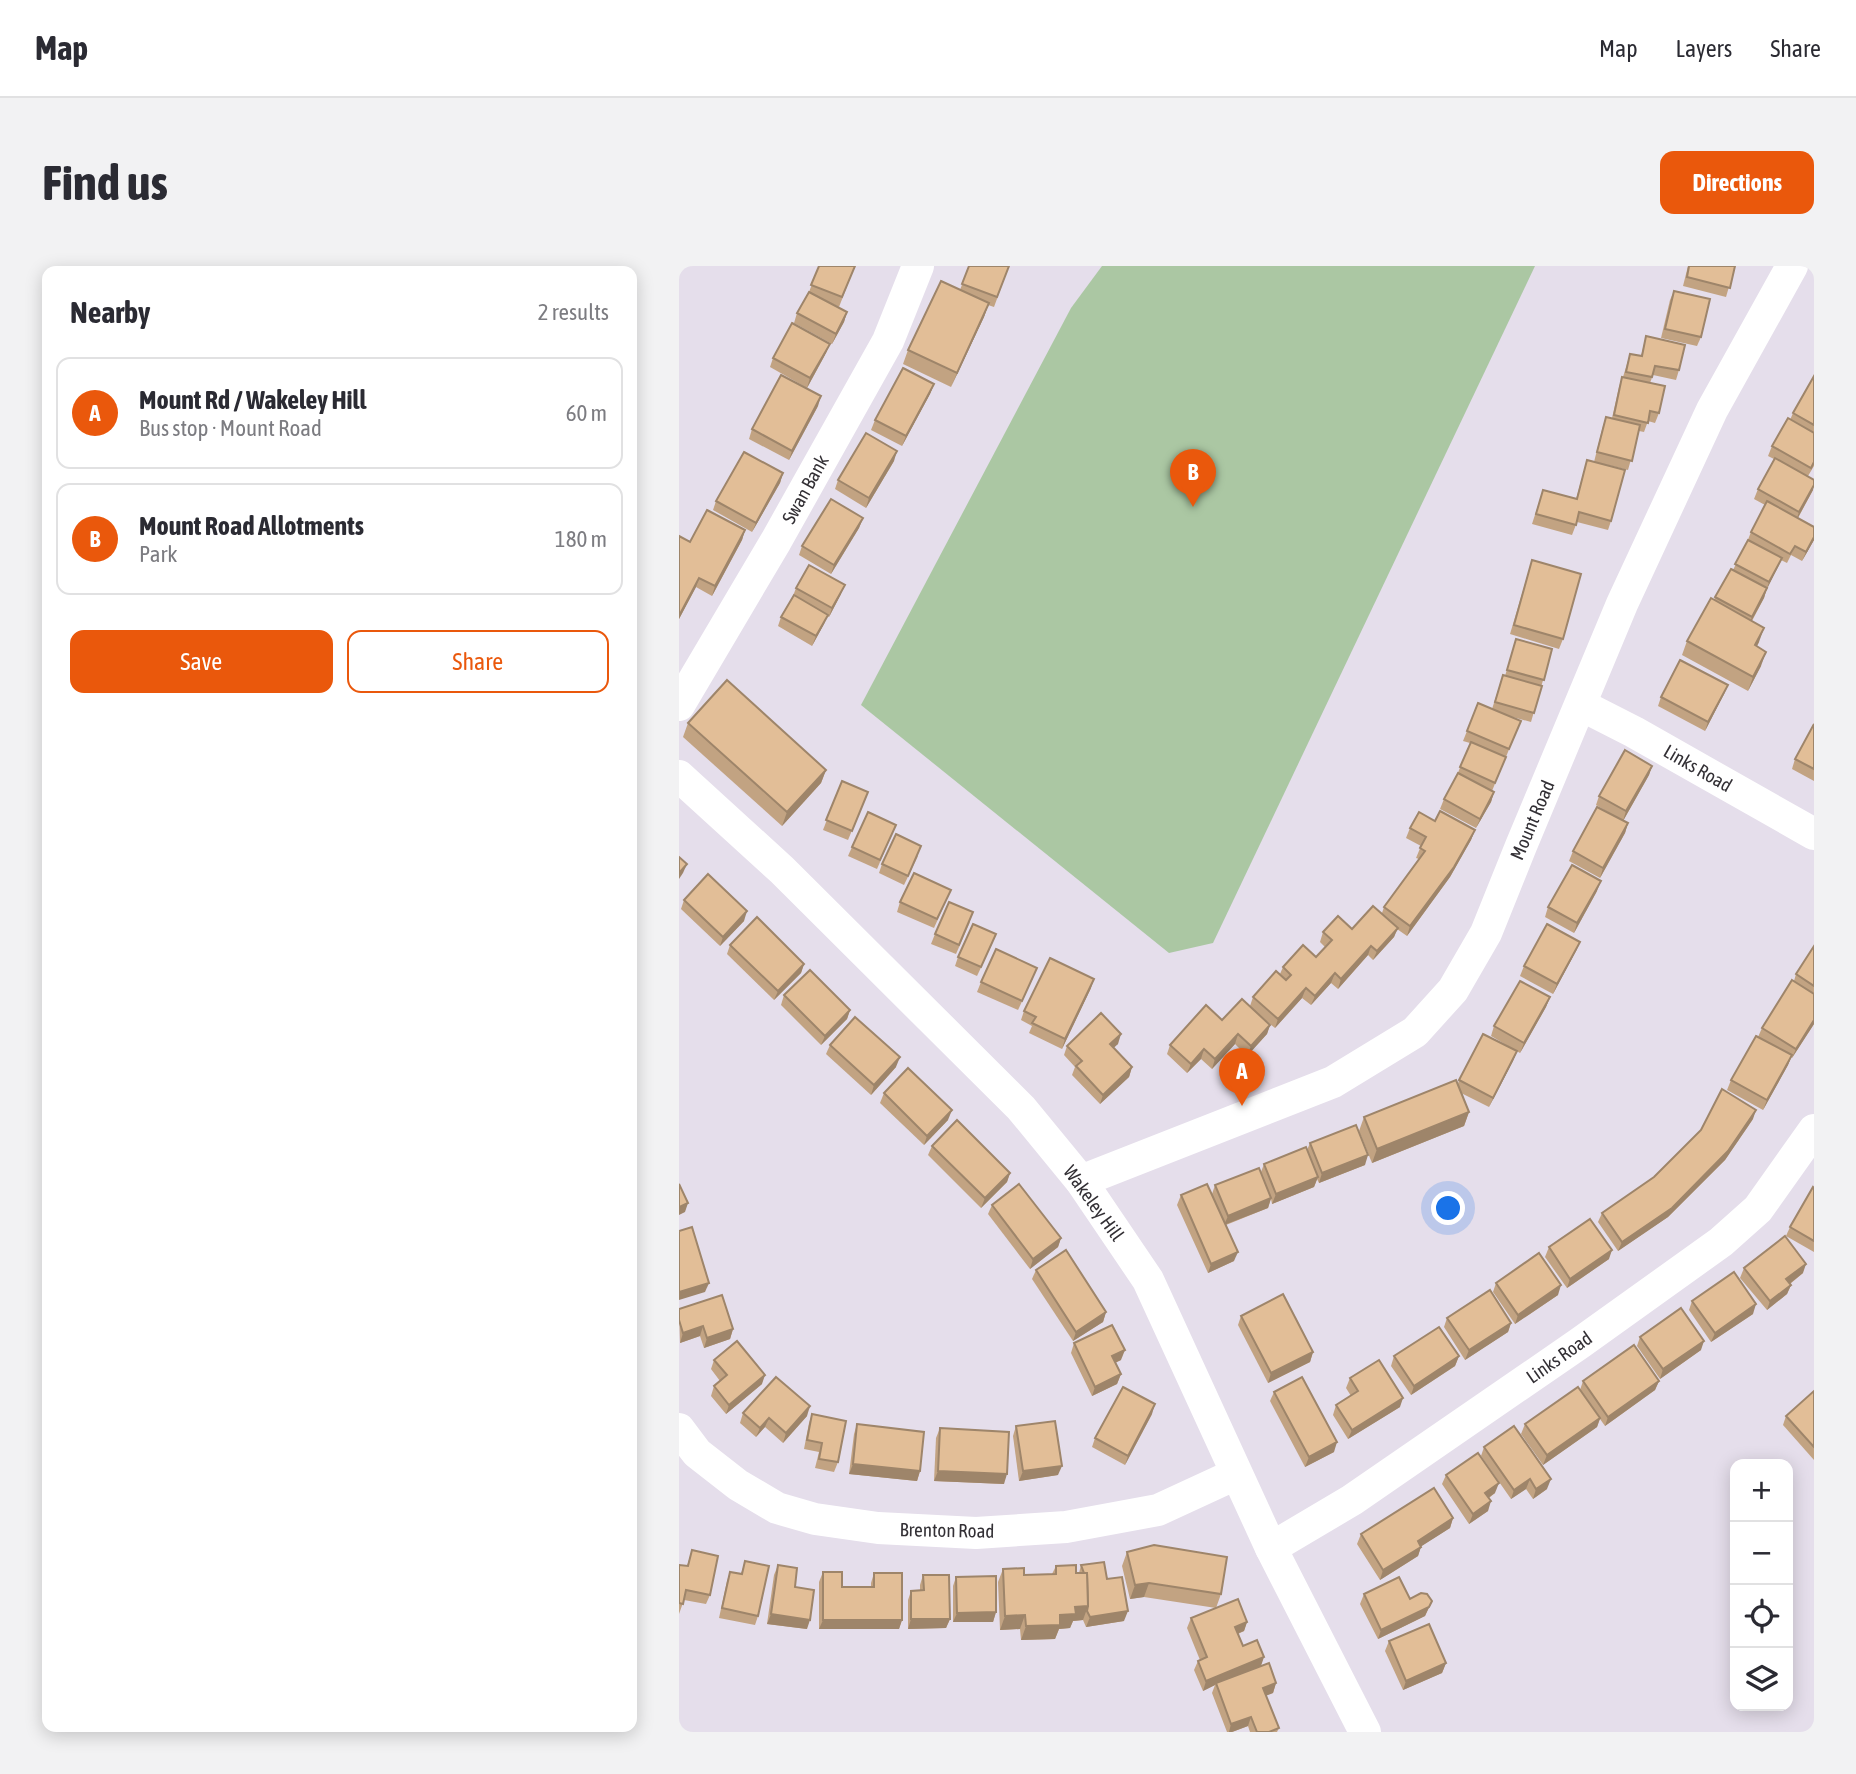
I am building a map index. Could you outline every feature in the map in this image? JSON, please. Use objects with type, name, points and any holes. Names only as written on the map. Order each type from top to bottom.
[{"type":"street","name":"Swan Bank","points":[[679,705],[776,541],[888,341],[918,266]]},
{"type":"street","name":"Mount Road","points":[[1081,1181],[1333,1082],[1415,1032],[1454,990],[1486,933],[1622,604],[1712,410],[1792,266]]},
{"type":"street","name":"Links Road","points":[[1581,705],[1814,834]]},
{"type":"street","name":"Wakeley Hill","points":[[679,776],[782,870],[1021,1108],[1081,1181],[1148,1280],[1271,1548],[1366,1732]]},
{"type":"street","name":"Links Road","points":[[1271,1548],[1352,1500],[1721,1242],[1758,1209],[1814,1130]]},
{"type":"street","name":"Brenton Road","points":[[679,1429],[697,1453],[739,1485],[777,1508],[815,1519],[879,1528],[976,1533],[1066,1527],[1158,1510],[1236,1474]]},
{"type":"green space","points":[[1102,266],[1535,266],[1213,943],[1169,953],[861,705],[1071,308]]},
{"type":"building","points":[[819,266],[855,266],[842,297],[811,285]]},
{"type":"building","points":[[969,266],[1009,266],[997,297],[962,284]]},
{"type":"building","points":[[1689,266],[1735,266],[1730,288],[1687,277]]},
{"type":"building","points":[[941,281],[989,303],[957,373],[908,350]]},
{"type":"building","points":[[1674,291],[1710,299],[1701,337],[1665,329]]},
{"type":"building","points":[[809,292],[847,312],[836,334],[797,313]]},
{"type":"building","points":[[792,323],[830,344],[810,378],[773,358]]},
{"type":"building","points":[[1646,336],[1685,345],[1679,370],[1655,366],[1652,377],[1626,372],[1630,354],[1642,356]]},
{"type":"building","points":[[903,368],[934,384],[906,436],[875,420]]},
{"type":"building","points":[[781,375],[821,396],[792,451],[752,429]]},
{"type":"building","points":[[1814,376],[1814,425],[1793,413]]},
{"type":"building","points":[[1622,377],[1665,386],[1659,413],[1650,411],[1648,423],[1614,415]]},
{"type":"building","points":[[1606,417],[1640,425],[1632,461],[1597,452]]},
{"type":"building","points":[[1788,418],[1814,433],[1814,462],[1811,468],[1772,446]]},
{"type":"building","points":[[866,433],[897,451],[869,498],[838,480]]},
{"type":"building","points":[[744,452],[783,473],[756,523],[716,501]]},
{"type":"building","points":[[1775,458],[1814,480],[1814,485],[1799,512],[1758,489]]},
{"type":"building","points":[[1587,460],[1625,470],[1611,521],[1579,512],[1576,525],[1536,514],[1543,490],[1577,499]]},
{"type":"building","points":[[831,499],[863,518],[834,565],[802,546]]},
{"type":"building","points":[[1767,501],[1814,527],[1814,537],[1806,552],[1795,546],[1790,554],[1751,532]]},
{"type":"building","points":[[707,510],[745,530],[715,586],[699,578],[679,616],[679,536],[690,542]]},
{"type":"building","points":[[1748,540],[1782,558],[1769,582],[1735,564]]},
{"type":"building","points":[[1532,560],[1581,574],[1563,639],[1514,625]]},
{"type":"building","points":[[809,565],[845,585],[832,608],[796,588]]},
{"type":"building","points":[[1731,569],[1767,588],[1752,617],[1715,597]]},
{"type":"building","points":[[794,595],[828,615],[816,636],[781,617]]},
{"type":"building","points":[[1711,598],[1764,628],[1755,645],[1766,652],[1753,677],[1687,641]]},
{"type":"building","points":[[1516,639],[1552,649],[1544,680],[1507,670]]},
{"type":"building","points":[[1680,660],[1728,685],[1708,722],[1661,697]]},
{"type":"building","points":[[1503,675],[1542,686],[1534,713],[1495,702]]},
{"type":"building","points":[[727,680],[826,770],[787,812],[688,723]]},
{"type":"building","points":[[1478,703],[1521,721],[1509,749],[1467,731]]},
{"type":"building","points":[[1814,724],[1814,769],[1795,759]]},
{"type":"building","points":[[1471,742],[1506,757],[1495,783],[1460,767]]},
{"type":"building","points":[[1625,750],[1652,766],[1626,811],[1599,796]]},
{"type":"building","points":[[1458,773],[1494,792],[1480,819],[1444,799]]},
{"type":"building","points":[[842,781],[868,792],[852,831],[826,820]]},
{"type":"building","points":[[1597,807],[1628,823],[1603,868],[1573,851]]},
{"type":"building","points":[[1440,811],[1475,830],[1454,867],[1410,926],[1384,907],[1425,851],[1420,848],[1426,837],[1410,828],[1419,812],[1435,821]]},
{"type":"building","points":[[868,812],[896,825],[880,860],[852,847]]},
{"type":"building","points":[[896,834],[921,846],[908,876],[882,864]]},
{"type":"building","points":[[679,857],[687,864],[679,873]]},
{"type":"building","points":[[1572,865],[1601,881],[1577,923],[1548,907]]},
{"type":"building","points":[[914,873],[951,890],[937,919],[900,902]]},
{"type":"building","points":[[708,874],[747,911],[723,937],[684,900]]},
{"type":"building","points":[[949,902],[973,912],[959,945],[935,934]]},
{"type":"building","points":[[1373,906],[1398,928],[1377,951],[1371,946],[1341,979],[1335,973],[1315,996],[1306,988],[1278,1019],[1253,997],[1276,971],[1286,980],[1291,975],[1283,967],[1303,945],[1316,957],[1332,940],[1323,932],[1338,916],[1352,929]]},
{"type":"building","points":[[757,917],[804,964],[778,991],[730,945]]},
{"type":"building","points":[[973,924],[996,934],[981,967],[958,957]]},
{"type":"building","points":[[1547,924],[1580,942],[1557,984],[1524,966]]},
{"type":"building","points":[[1814,946],[1814,986],[1796,974]]},
{"type":"building","points":[[996,949],[1037,968],[1022,1001],[981,982]]},
{"type":"building","points":[[1050,958],[1094,979],[1065,1039],[1032,1023],[1036,1017],[1024,1011]]},
{"type":"building","points":[[810,970],[850,1010],[825,1036],[784,995]]},
{"type":"building","points":[[1792,980],[1814,994],[1814,1020],[1796,1049],[1762,1028]]},
{"type":"building","points":[[1520,981],[1550,997],[1524,1043],[1494,1026]]},
{"type":"building","points":[[1242,999],[1270,1025],[1251,1046],[1238,1034],[1215,1059],[1204,1049],[1191,1064],[1170,1045],[1206,1005],[1222,1020]]},
{"type":"building","points":[[1101,1013],[1121,1034],[1110,1044],[1132,1067],[1103,1095],[1076,1066],[1082,1061],[1067,1046]]},
{"type":"building","points":[[855,1017],[900,1057],[874,1085],[830,1045]]},
{"type":"building","points":[[1483,1034],[1517,1051],[1493,1098],[1459,1080]]},
{"type":"building","points":[[1756,1036],[1792,1055],[1767,1100],[1731,1080]]},
{"type":"building","points":[[908,1068],[952,1110],[927,1136],[884,1093]]},
{"type":"building","points":[[1456,1080],[1469,1112],[1377,1149],[1364,1117]]},
{"type":"building","points":[[1722,1089],[1756,1110],[1728,1151],[1672,1208],[1622,1242],[1602,1213],[1654,1177],[1701,1130]]},
{"type":"building","points":[[957,1120],[1010,1173],[985,1198],[932,1146]]},
{"type":"building","points":[[1356,1125],[1368,1155],[1322,1173],[1310,1143]]},
{"type":"building","points":[[1306,1147],[1318,1177],[1276,1194],[1264,1164]]},
{"type":"building","points":[[1259,1168],[1271,1198],[1228,1216],[1215,1185]]},
{"type":"building","points":[[679,1184],[688,1203],[679,1207]]},
{"type":"building","points":[[1019,1184],[1061,1238],[1033,1259],[992,1205]]},
{"type":"building","points":[[1207,1184],[1238,1252],[1211,1264],[1181,1195]]},
{"type":"building","points":[[1814,1188],[1814,1241],[1790,1227]]},
{"type":"building","points":[[1590,1219],[1612,1250],[1570,1279],[1549,1247]]},
{"type":"building","points":[[692,1227],[709,1283],[679,1292],[679,1231]]},
{"type":"building","points":[[1785,1236],[1806,1264],[1786,1279],[1791,1285],[1770,1301],[1744,1268]]},
{"type":"building","points":[[1066,1250],[1106,1312],[1076,1332],[1036,1270]]},
{"type":"building","points":[[1539,1253],[1561,1285],[1518,1315],[1496,1283]]},
{"type":"building","points":[[1734,1272],[1756,1304],[1715,1333],[1692,1301]]},
{"type":"building","points":[[1490,1290],[1511,1323],[1469,1350],[1447,1318]]},
{"type":"building","points":[[1283,1294],[1313,1352],[1271,1373],[1241,1316]]},
{"type":"building","points":[[722,1295],[733,1329],[707,1338],[703,1326],[683,1333],[679,1309]]},
{"type":"building","points":[[1681,1308],[1704,1341],[1663,1369],[1640,1337]]},
{"type":"building","points":[[1112,1325],[1125,1350],[1112,1356],[1121,1374],[1095,1387],[1074,1343]]},
{"type":"building","points":[[1439,1327],[1459,1356],[1414,1386],[1394,1356]]},
{"type":"building","points":[[737,1341],[765,1375],[729,1405],[714,1386],[727,1375],[714,1360]]},
{"type":"building","points":[[1634,1345],[1659,1381],[1608,1417],[1583,1381]]},
{"type":"building","points":[[1379,1360],[1403,1398],[1352,1430],[1336,1405],[1358,1391],[1350,1378]]},
{"type":"building","points":[[776,1377],[810,1406],[786,1433],[769,1418],[760,1428],[743,1413]]},
{"type":"building","points":[[1302,1377],[1337,1442],[1309,1457],[1274,1392]]},
{"type":"building","points":[[1123,1387],[1155,1404],[1128,1456],[1095,1438]]},
{"type":"building","points":[[1578,1387],[1600,1418],[1547,1455],[1525,1424]]},
{"type":"building","points":[[1814,1391],[1814,1447],[1786,1416]]},
{"type":"building","points":[[812,1414],[846,1421],[838,1462],[819,1459],[822,1443],[807,1440]]},
{"type":"building","points":[[1055,1421],[1062,1466],[1023,1471],[1016,1426]]},
{"type":"building","points":[[857,1424],[924,1432],[920,1471],[853,1464]]},
{"type":"building","points":[[1514,1426],[1551,1479],[1536,1489],[1530,1479],[1514,1490],[1484,1447]]},
{"type":"building","points":[[940,1428],[1009,1432],[1007,1474],[938,1471]]},
{"type":"building","points":[[1478,1453],[1499,1483],[1485,1493],[1491,1501],[1473,1514],[1446,1475]]},
{"type":"building","points":[[1434,1488],[1453,1518],[1418,1541],[1421,1547],[1383,1570],[1361,1534]]},
{"type":"building","points":[[1154,1545],[1227,1557],[1221,1594],[1149,1583],[1135,1585],[1127,1552]]},
{"type":"building","points":[[692,1550],[718,1556],[710,1595],[686,1590],[683,1604],[679,1603],[679,1565],[688,1566]]},
{"type":"building","points":[[745,1561],[769,1566],[758,1616],[722,1608],[730,1572],[742,1574]]},
{"type":"building","points":[[1104,1562],[1107,1579],[1122,1577],[1128,1611],[1090,1617],[1087,1611],[1087,1573],[1084,1573],[1081,1565]]},
{"type":"building","points":[[778,1565],[797,1568],[795,1587],[814,1590],[810,1620],[771,1614]]},
{"type":"building","points":[[1076,1565],[1076,1573],[1087,1573],[1088,1606],[1075,1607],[1076,1614],[1060,1615],[1060,1625],[1026,1626],[1025,1615],[1005,1616],[1003,1569],[1024,1568],[1024,1575],[1056,1574],[1056,1566]]},
{"type":"building","points":[[823,1572],[842,1572],[842,1587],[874,1587],[874,1573],[902,1573],[902,1620],[823,1620]]},
{"type":"building","points":[[923,1575],[949,1575],[950,1619],[911,1619],[911,1591],[924,1590]]},
{"type":"building","points":[[996,1576],[996,1612],[957,1613],[956,1577]]},
{"type":"building","points":[[1399,1577],[1410,1599],[1421,1593],[1427,1594],[1432,1601],[1429,1607],[1381,1630],[1364,1594]]},
{"type":"building","points":[[1238,1599],[1247,1622],[1235,1627],[1243,1646],[1257,1640],[1264,1657],[1206,1681],[1198,1661],[1207,1657],[1191,1618]]},
{"type":"building","points":[[1429,1624],[1446,1663],[1406,1681],[1389,1641]]},
{"type":"building","points":[[1269,1663],[1276,1683],[1263,1688],[1279,1728],[1269,1732],[1257,1732],[1251,1717],[1231,1724],[1216,1683]]},
{"type":"place","name":"Mount Road Allotments","points":[[1193,507]]},
{"type":"place","name":"Mount Rd / Wakeley Hill","points":[[1242,1106]]}]
